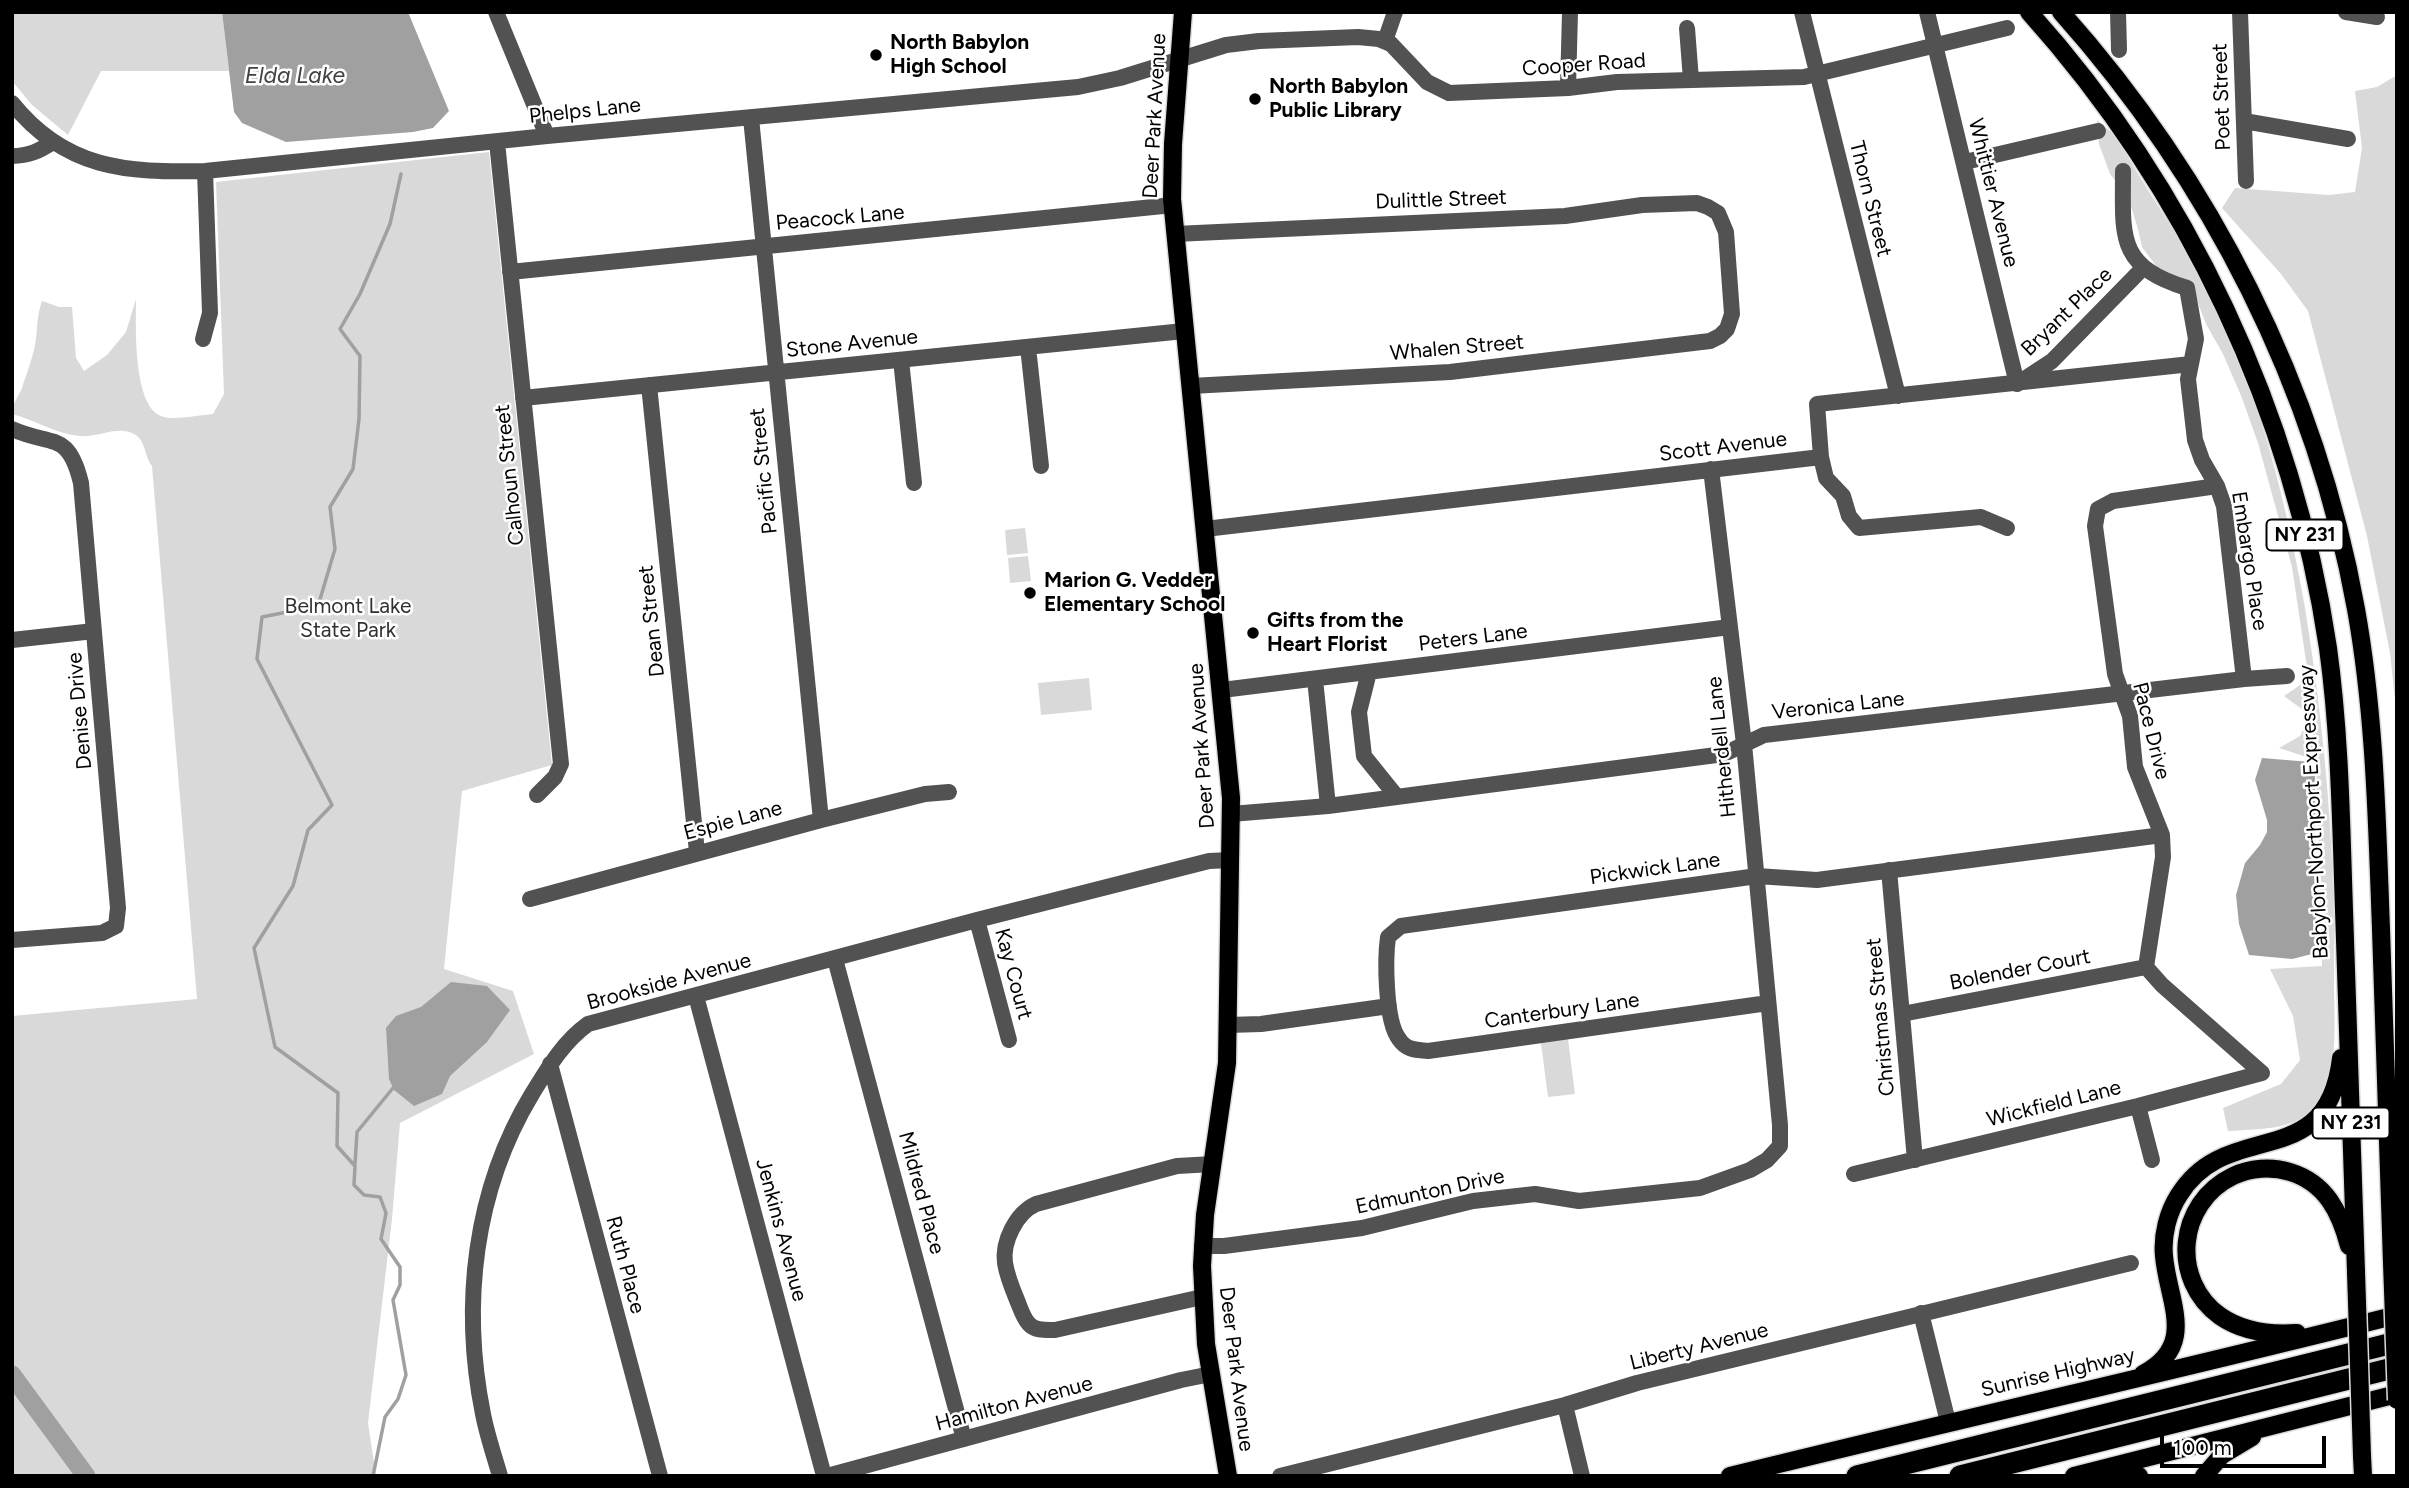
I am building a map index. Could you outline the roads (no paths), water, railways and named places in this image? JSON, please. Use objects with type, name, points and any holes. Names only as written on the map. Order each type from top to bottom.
[{"type":"highway","points":[[1857,1476],[2397,1342]]},
{"type":"highway","points":[[1960,1476],[2397,1367]]},
{"type":"main road","name":"Deer Park Avenue","points":[[1183,12],[1172,153],[1173,205],[1222,690],[1231,814],[1225,1088],[1202,1246],[1202,1297],[1211,1374],[1228,1476]]},
{"type":"main road","name":"Babylon-Northport Expressway","points":[[2029,12],[2103,103],[2176,214],[2232,323],[2277,436],[2310,556],[2331,676],[2340,780],[2363,1476]]},
{"type":"main road","name":"NY 231","points":[[2061,12],[2136,102],[2204,205],[2262,313],[2308,428],[2343,546],[2365,666],[2376,790],[2397,1400]]},
{"type":"main road","points":[[2381,929],[2397,1031]]},
{"type":"main road","points":[[2125,1383],[2155,1367],[2168,1354],[2174,1340],[2176,1316],[2163,1247],[2169,1215],[2178,1195],[2193,1177],[2212,1162],[2233,1152],[2289,1137],[2321,1116],[2332,1099],[2338,1080],[2347,1009]]},
{"type":"main road","points":[[2338,1330],[2266,1333],[2242,1327],[2222,1317],[2199,1295],[2190,1274],[2186,1252],[2191,1220],[2208,1193],[2237,1174],[2270,1168],[2292,1172],[2312,1181],[2334,1204],[2343,1224],[2356,1272]]},
{"type":"main road","points":[[2391,1235],[2397,1209]]},
{"type":"main road","name":"Sunrise Highway","points":[[1730,1476],[1948,1422],[2125,1383],[2397,1315]]},
{"type":"main road","points":[[2074,1476],[2397,1394]]},
{"type":"main road","points":[[2204,1476],[2226,1452],[2280,1423]]},
{"type":"main road","points":[[2105,1467],[2139,1476]]},
{"type":"street","points":[[496,12],[547,136]]},
{"type":"street","points":[[1180,58],[1247,42],[1358,37],[1385,41],[1395,12]]},
{"type":"street","points":[[1568,88],[1570,12]]},
{"type":"street","name":"Thorn Street","points":[[1802,12],[1898,396]]},
{"type":"street","name":"Whittier Avenue","points":[[1927,12],[2017,384]]},
{"type":"street","points":[[2118,12],[2119,50]]},
{"type":"street","name":"Poet Street","points":[[2240,12],[2246,181]]},
{"type":"street","points":[[2346,12],[2378,18]]},
{"type":"street","points":[[1687,28],[1691,80]]},
{"type":"street","name":"Cooper Road","points":[[1385,41],[1397,48],[1427,82],[1443,91],[1464,93],[1568,88],[1617,82],[1817,75],[2007,28]]},
{"type":"street","name":"Phelps Lane","points":[[12,103],[25,119],[53,142],[105,166],[152,173],[205,171],[1078,87],[1120,78],[1180,58]]},
{"type":"street","name":"Pacific Street","points":[[751,118],[821,820]]},
{"type":"street","points":[[2244,121],[2348,139]]},
{"type":"street","points":[[1965,162],[2098,131]]},
{"type":"street","points":[[12,156],[25,156],[53,142]]},
{"type":"street","name":"Calhoun Street","points":[[497,142],[561,764],[555,777],[537,795]]},
{"type":"street","points":[[203,339],[210,313],[205,171]]},
{"type":"street","name":"Bryant Place","points":[[2123,171],[2123,217],[2126,239],[2132,254],[2143,268],[2159,278],[2188,288]]},
{"type":"street","name":"Dulittle Street","points":[[1175,234],[1565,216],[1652,204],[1691,203],[1708,207],[1721,217],[1726,232],[1732,309],[1731,319],[1724,332]]},
{"type":"street","name":"Peacock Lane","points":[[510,272],[1173,205]]},
{"type":"street","name":"Bryant Place","points":[[2017,384],[2052,361],[2143,268]]},
{"type":"street","name":"Embargo Place","points":[[2188,288],[2196,339],[2188,379],[2195,440],[2224,506],[2244,678]]},
{"type":"street","name":"Stone Avenue","points":[[523,398],[1184,331]]},
{"type":"street","name":"Whalen Street","points":[[1191,386],[1450,372],[1699,343],[1715,339],[1724,332]]},
{"type":"street","points":[[1028,347],[1041,466]]},
{"type":"street","points":[[901,360],[914,483]]},
{"type":"street","points":[[2007,528],[1981,517],[1859,528],[1849,516],[1843,496],[1826,478],[1821,457],[1817,404],[2191,364]]},
{"type":"street","name":"Dean Street","points":[[649,386],[697,852]]},
{"type":"street","name":"Denise Drive","points":[[12,429],[29,436],[54,440],[68,449],[77,466],[81,482],[118,908],[116,926],[102,933],[12,940]]},
{"type":"street","name":"Scott Avenue","points":[[1205,529],[1821,457]]},
{"type":"street","name":"Hitherdell Lane","points":[[1711,469],[1744,744],[1780,1146]]},
{"type":"street","name":"Pace Drive","points":[[2146,967],[2163,857],[2162,835],[2135,767],[2130,716],[2115,674],[2095,526],[2098,509],[2113,501],[2217,486]]},
{"type":"street","name":"Peters Lane","points":[[1222,690],[1730,627]]},
{"type":"street","points":[[12,640],[94,631]]},
{"type":"street","points":[[1369,672],[1359,712],[1364,756],[1397,797]]},
{"type":"street","name":"Veronica Lane","points":[[1231,814],[1328,806],[1724,754],[1764,735],[2244,678],[2287,676]]},
{"type":"street","points":[[1315,679],[1328,806]]},
{"type":"street","name":"Espie Lane","points":[[530,899],[821,820],[925,794],[949,792]]},
{"type":"street","name":"Pickwick Lane","points":[[1389,1006],[1386,952],[1388,937],[1401,926],[1757,876],[1816,880],[2162,835]]},
{"type":"street","name":"Brookside Avenue","points":[[500,1476],[483,1415],[475,1360],[472,1309],[480,1226],[495,1169],[524,1107],[550,1064],[572,1035],[588,1024],[977,920],[1162,872],[1209,861],[1231,860]]},
{"type":"street","name":"Christmas Street","points":[[1889,870],[1915,1160]]},
{"type":"street","name":"Kay Court","points":[[977,920],[1009,1040]]},
{"type":"street","name":"Mildred Place","points":[[835,959],[964,1439]]},
{"type":"street","name":"Bolender Court","points":[[1902,1014],[2146,967]]},
{"type":"street","name":"Wickfield Lane","points":[[1854,1174],[2263,1073],[2162,985],[2146,967]]},
{"type":"street","name":"Jenkins Avenue","points":[[696,996],[826,1476]]},
{"type":"street","name":"Canterbury Lane","points":[[1389,1006],[1398,1039],[1409,1049],[1428,1051],[1769,1003]]},
{"type":"street","points":[[1228,1025],[1261,1024],[1389,1006]]},
{"type":"street","name":"Ruth Place","points":[[550,1064],[660,1476]]},
{"type":"street","points":[[2138,1106],[2152,1160]]},
{"type":"street","name":"Edmunton Drive","points":[[1202,1246],[1224,1246],[1362,1228],[1457,1204],[1512,1196],[1535,1194],[1579,1201],[1700,1188],[1750,1170],[1767,1160],[1780,1146]]},
{"type":"street","points":[[1202,1297],[1055,1330],[1036,1329],[1029,1325],[1024,1316],[1004,1261],[1018,1216],[1025,1209],[1177,1166],[1213,1164]]},
{"type":"street","name":"Liberty Avenue","points":[[1279,1476],[1565,1405],[1650,1380],[2131,1263]]},
{"type":"street","points":[[1921,1313],[1948,1422]]},
{"type":"street","name":"Hamilton Avenue","points":[[826,1476],[1199,1375],[1211,1374]]},
{"type":"street","points":[[1565,1405],[1582,1476]]},
{"type":"water","name":"Elda Lake","points":[[222,12],[408,12],[449,111],[433,128],[413,132],[286,142],[242,123],[234,112]]},
{"type":"water","points":[[2262,758],[2310,762],[2315,777],[2316,947],[2312,954],[2292,959],[2249,955],[2239,924],[2236,895],[2245,863],[2267,832],[2267,820],[2255,780]]},
{"type":"water","points":[[451,982],[487,986],[510,1010],[487,1042],[450,1076],[442,1094],[414,1106],[394,1090],[389,1079],[386,1028],[396,1016],[421,1007]]},
{"type":"waterway","points":[[373,1476],[385,1417],[398,1399],[406,1375],[393,1300],[400,1285],[400,1267],[381,1239],[386,1213],[380,1197],[364,1195],[354,1185],[355,1166],[337,1146],[338,1093],[275,1047],[254,948],[293,886],[308,830],[332,805],[257,659],[262,617],[318,606],[335,549],[330,507],[353,469],[359,419],[360,356],[340,329],[360,294],[390,224],[401,174]]},
{"type":"waterway","points":[[355,1164],[357,1132],[393,1088]]},
{"type":"waterway","points":[[12,1375],[86,1476]]},
{"type":"place","name":"North Babylon High School","points":[[876,55]]},
{"type":"place","name":"North Babylon Public Library","points":[[1255,99]]},
{"type":"place","name":"Marion G. Vedder Elementary School","points":[[1030,593]]},
{"type":"place","name":"Gifts from the Heart Florist","points":[[1253,633]]},
{"type":"park label","name":"Belmont Lake State Park","points":[[348,619]]}]
